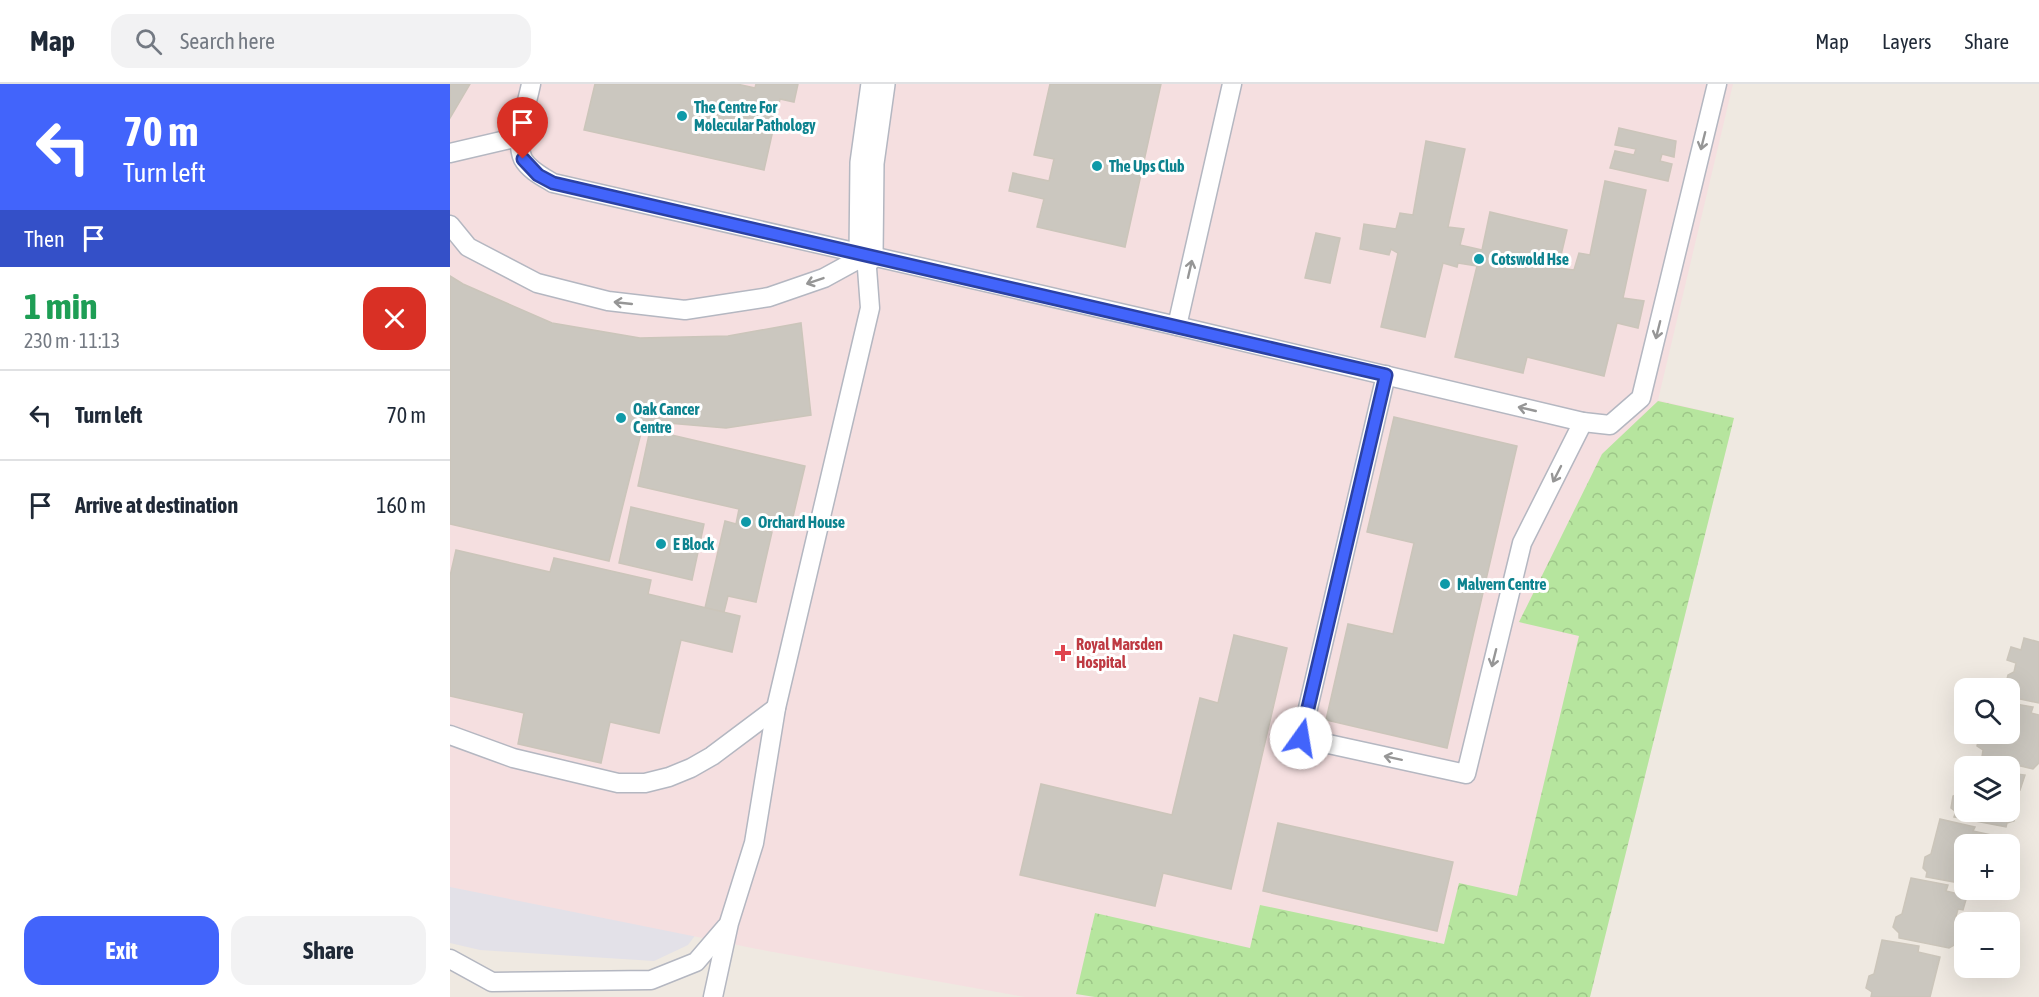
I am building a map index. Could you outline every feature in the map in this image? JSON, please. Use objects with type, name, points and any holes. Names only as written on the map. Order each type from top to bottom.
[{"type":"street","points":[[866,255],[867,163],[878,84]]},
{"type":"lane","points":[[531,84],[519,137],[523,159],[538,175],[553,183],[1584,422],[1610,425],[1641,398],[1717,84]]},
{"type":"lane","points":[[1177,326],[1232,84]]},
{"type":"lane","points":[[450,153],[519,137]]},
{"type":"lane","points":[[450,225],[468,247],[537,283],[608,301],[686,310],[769,297],[824,278],[866,255]]},
{"type":"lane","points":[[713,997],[729,923],[754,843],[776,708],[870,308],[866,255]]},
{"type":"lane","points":[[1386,375],[1301,738],[1466,774],[1522,543],[1584,422]]},
{"type":"lane","points":[[450,735],[513,758],[618,783],[645,783],[669,777],[712,756],[776,708]]},
{"type":"lane","points":[[450,959],[492,982],[651,980],[696,962],[729,923]]},
{"type":"shaded area","name":"Royal Marsden Hospital","points":[[450,84],[1733,84],[1658,400],[1734,418],[1590,997],[1025,997],[757,949],[450,887]]},
{"type":"shaded area","points":[[450,762],[714,910],[688,945],[654,961],[480,950],[450,943]]},
{"type":"green space","points":[[1658,401],[1734,418],[1590,997],[1095,997],[1076,994],[1095,913],[1250,948],[1260,905],[1444,944],[1459,883],[1517,896],[1579,636],[1519,622],[1602,454]]},
{"type":"building","points":[[450,84],[470,84],[450,118]]},
{"type":"building","name":"The Centre For Molecular Pathology","points":[[595,84],[737,84],[755,88],[756,84],[798,84],[794,102],[780,99],[764,170],[584,130]]},
{"type":"building","name":"The Ups Club","points":[[1050,84],[1161,84],[1125,247],[1037,227],[1044,199],[1009,191],[1013,173],[1049,181],[1054,159],[1034,155]]},
{"type":"building","points":[[1619,128],[1676,141],[1674,157],[1662,154],[1660,161],[1672,164],[1668,181],[1610,168],[1615,151],[1634,155],[1636,149],[1615,145]]},
{"type":"building","name":"Cotswold Hse","points":[[1426,141],[1465,149],[1448,227],[1464,229],[1460,245],[1482,250],[1490,212],[1567,230],[1558,268],[1574,270],[1579,253],[1590,255],[1605,181],[1646,190],[1623,298],[1644,301],[1638,328],[1617,323],[1604,376],[1527,357],[1523,373],[1455,357],[1477,266],[1458,263],[1457,267],[1443,263],[1425,337],[1381,327],[1398,253],[1391,249],[1389,255],[1360,249],[1364,224],[1396,229],[1400,213],[1413,215]]},
{"type":"building","points":[[1316,233],[1340,238],[1330,283],[1305,278]]},
{"type":"building","name":"Oak Cancer Centre","points":[[450,276],[463,284],[552,323],[640,338],[728,336],[801,323],[811,415],[726,428],[644,421],[609,561],[450,524]]},
{"type":"building","name":"Malvern Centre","points":[[1394,417],[1517,446],[1447,748],[1326,720],[1348,624],[1393,634],[1414,543],[1367,532]]},
{"type":"building","name":"Orchard House","points":[[650,430],[805,466],[792,521],[759,513],[755,528],[772,532],[756,602],[728,596],[724,612],[705,608],[725,521],[736,524],[739,509],[638,486]]},
{"type":"building","name":"E Block","points":[[631,507],[704,524],[692,580],[619,563]]},
{"type":"building","points":[[456,550],[550,572],[554,558],[651,580],[648,594],[740,616],[732,652],[681,640],[659,733],[610,722],[601,763],[518,744],[524,713],[450,696],[450,576]]},
{"type":"building","points":[[1234,635],[1287,648],[1231,889],[1163,873],[1155,906],[1020,875],[1041,784],[1172,815],[1200,698],[1218,703]]},
{"type":"building","points":[[2024,638],[2039,642],[2039,703],[2020,699],[2020,678],[2007,678],[2014,672],[2016,663],[2007,660],[2011,647],[2021,650]]},
{"type":"building","points":[[2020,705],[2033,707],[2031,713],[2039,715],[2039,763],[2033,769],[2020,766],[2020,756],[1982,756],[1983,750],[1978,744],[2020,744]]},
{"type":"building","points":[[2020,774],[2025,775],[2020,790]]},
{"type":"building","points":[[1954,796],[1954,810],[1951,808]]},
{"type":"building","points":[[1940,819],[1975,827],[1973,831],[1987,834],[1954,834],[1954,882],[1926,877],[1927,872],[1923,868],[1925,857],[1931,854]]},
{"type":"building","points":[[1980,822],[2010,822],[2007,823],[2006,827]]},
{"type":"building","points":[[1278,823],[1453,862],[1437,931],[1263,891]]},
{"type":"building","points":[[1911,878],[1948,885],[1946,891],[1954,893],[1954,900],[1966,900],[1963,910],[1958,909],[1957,912],[1954,912],[1954,945],[1949,948],[1899,938],[1899,933],[1893,927],[1896,917],[1902,914]]},
{"type":"building","points":[[1882,940],[1919,946],[1918,952],[1940,957],[1930,997],[1871,997],[1872,992],[1866,988],[1869,976],[1874,974]]},
{"type":"place","name":"The Centre For Molecular Pathology","points":[[682,116]]},
{"type":"place","name":"The Ups Club","points":[[1097,166]]},
{"type":"place","name":"Cotswold Hse","points":[[1479,259]]},
{"type":"place","name":"Oak Cancer Centre","points":[[621,418]]},
{"type":"place","name":"Orchard House","points":[[746,522]]},
{"type":"place","name":"E Block","points":[[661,544]]},
{"type":"place","name":"Malvern Centre","points":[[1445,584]]},
{"type":"place","name":"Royal Marsden Hospital","points":[[1063,653]]},
{"type":"route","points":[[523,159],[538,175],[553,183],[1386,375],[1301,738]]}]
